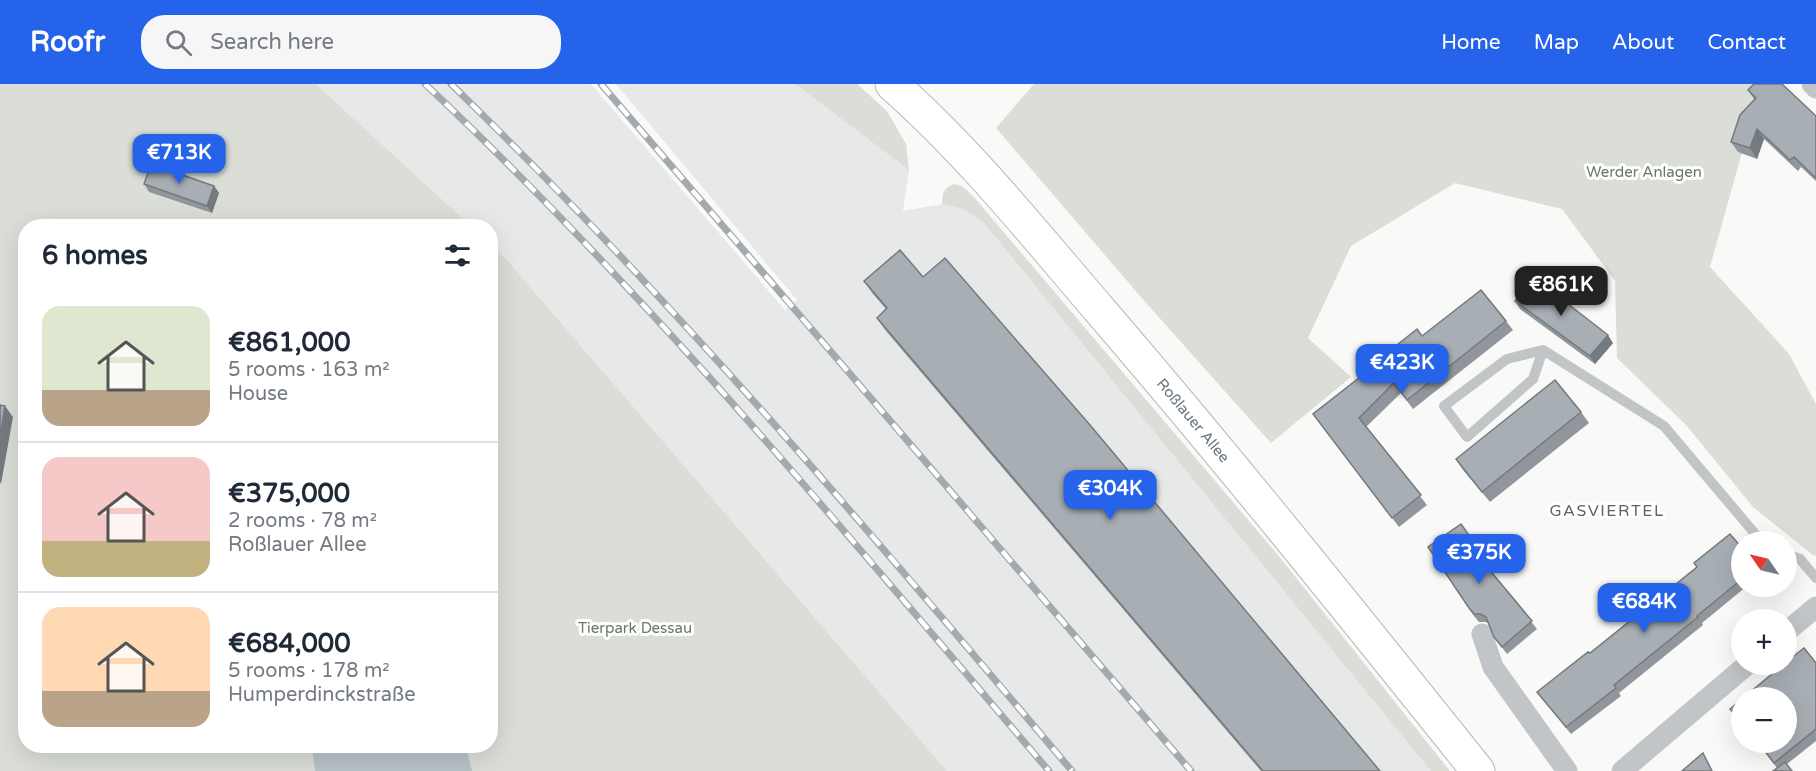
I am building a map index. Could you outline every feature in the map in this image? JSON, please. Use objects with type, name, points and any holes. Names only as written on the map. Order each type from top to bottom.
[{"type":"main road","name":"Roßlauer Allee","points":[[892,84],[954,143],[987,179],[1149,367],[1280,524],[1478,771]]},
{"type":"street","points":[[1812,84],[1816,88]]},
{"type":"street","points":[[1797,623],[1816,607]]},
{"type":"street","points":[[1482,634],[1493,667],[1567,771]]},
{"type":"street","points":[[1622,771],[1735,675]]},
{"type":"lane","points":[[1543,350],[1533,379],[1467,437],[1444,406],[1507,359],[1543,350],[1664,426],[1753,531]]},
{"type":"lane","points":[[1797,558],[1816,578]]},
{"type":"shaded area","points":[[316,84],[591,84],[785,310],[797,300],[616,84],[795,84],[909,170],[903,211],[942,204],[963,209],[984,223],[1432,771],[947,771],[498,251],[498,219],[463,219]]},
{"type":"shaded area","points":[[313,753],[468,753],[472,771],[315,771]]},
{"type":"green space","name":"Tierpark Dessau","points":[[0,84],[316,84],[463,219],[18,219],[18,753],[498,753],[498,251],[947,771],[0,771]]},
{"type":"green space","points":[[795,84],[857,84],[887,111],[906,144],[909,170]]},
{"type":"green space","name":"Werder Anlagen","points":[[1034,84],[1761,84],[1710,267],[1789,354],[1816,404],[1816,555],[1814,556],[1797,542],[1797,531],[1783,531],[1753,507],[1687,426],[1617,358],[1615,281],[1562,209],[1455,183],[1351,246],[1308,338],[1351,377],[1271,443],[1140,296],[996,128]]},
{"type":"green space","points":[[954,184],[962,186],[973,196],[1278,555],[1450,771],[1431,771],[984,223],[963,209],[942,204],[944,191]]},
{"type":"building","points":[[1754,84],[1782,84],[1816,116],[1816,178],[1794,157],[1790,160],[1757,129],[1750,148],[1731,142],[1740,115],[1756,98],[1748,90]]},
{"type":"building","points":[[151,164],[214,186],[207,206],[144,184]]},
{"type":"building","points":[[900,250],[923,277],[945,258],[1090,425],[1380,771],[1263,771],[877,318],[887,308],[864,281]]},
{"type":"building","points":[[1532,276],[1608,335],[1590,356],[1515,301]]},
{"type":"building","points":[[1481,290],[1506,321],[1407,400],[1394,383],[1359,418],[1421,495],[1392,518],[1313,414],[1417,329],[1422,336]]},
{"type":"building","points":[[1555,380],[1581,412],[1482,492],[1456,459]]},
{"type":"building","points":[[0,405],[5,406],[0,437]]},
{"type":"building","points":[[1461,524],[1486,559],[1483,562],[1532,621],[1502,647],[1494,637],[1486,617],[1474,614],[1469,608],[1428,547]]},
{"type":"building","points":[[1731,535],[1731,588],[1614,685],[1616,688],[1566,727],[1537,692],[1588,652],[1590,653],[1697,567],[1694,563]]},
{"type":"building","points":[[1804,648],[1816,663],[1816,729],[1797,744],[1797,687],[1756,687],[1771,675],[1797,675],[1797,653]]},
{"type":"building","points":[[1703,753],[1712,771],[1682,771]]},
{"type":"building","points":[[1766,753],[1786,753],[1774,763]]},
{"type":"building","points":[[1785,762],[1792,771],[1773,771]]},
{"type":"railway","points":[[425,84],[590,248],[669,333],[823,506],[1049,771]]},
{"type":"railway","points":[[451,84],[614,249],[693,334],[847,507],[1072,771]]},
{"type":"railway","points":[[601,84],[1191,771]]},
{"type":"district","name":"GASVIERTEL","points":[[1607,511]]}]
